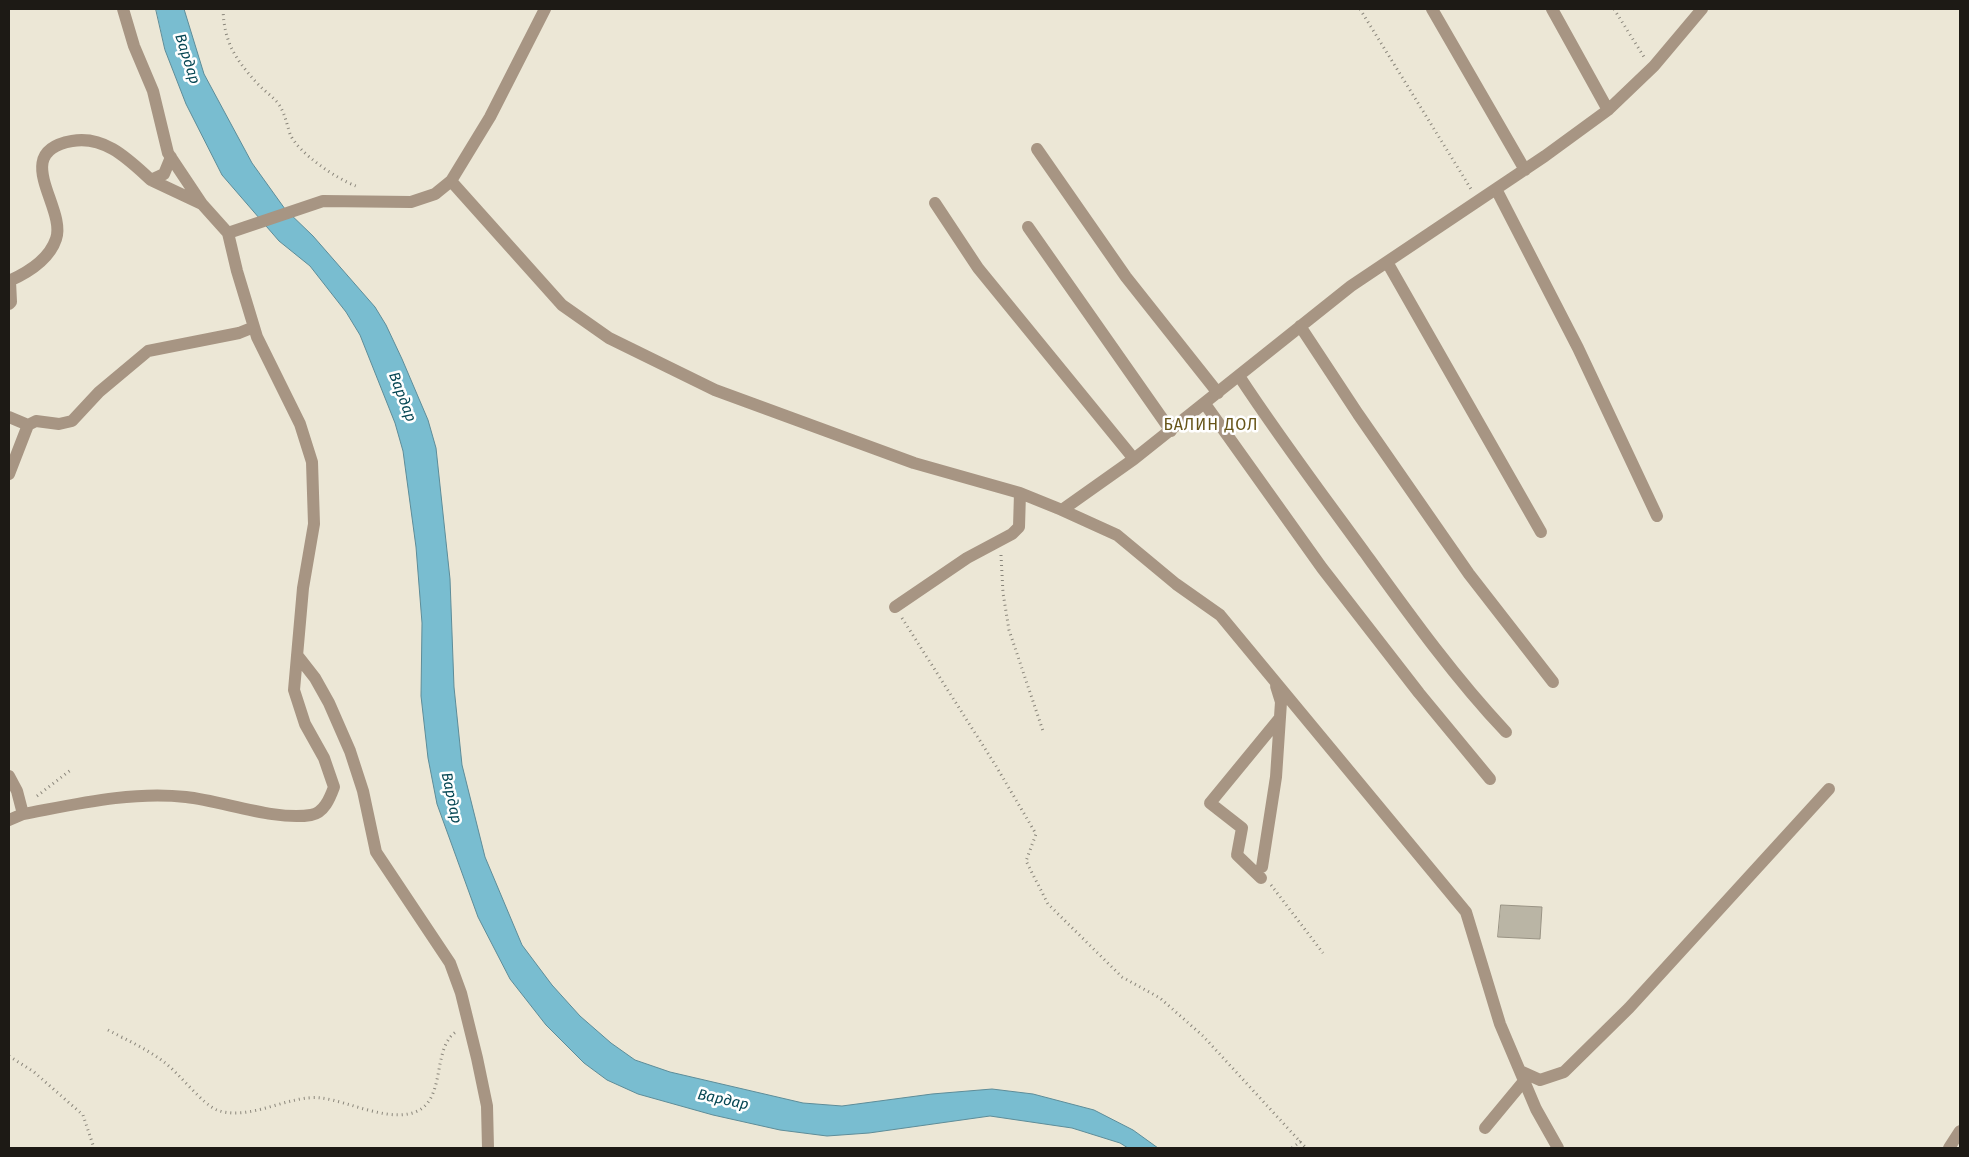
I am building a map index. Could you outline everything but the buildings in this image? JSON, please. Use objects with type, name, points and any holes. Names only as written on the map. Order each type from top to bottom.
[{"type":"street","points":[[9,820],[23,811],[116,796],[186,797],[295,816],[314,815],[328,803],[334,787],[324,758],[305,724],[294,690],[303,588],[314,524],[312,462],[300,424],[254,327],[228,233],[202,204],[165,145],[153,91],[134,46],[123,9]]},
{"type":"street","points":[[228,233],[323,201],[411,202],[435,194],[451,181],[490,117],[545,9]]},
{"type":"street","points":[[1432,9],[1525,170]]},
{"type":"street","points":[[1552,9],[1608,110]]},
{"type":"street","points":[[1062,510],[1171,431],[1351,286],[1525,170],[1608,110],[1654,66],[1696,10]]},
{"type":"street","points":[[9,304],[11,302],[10,281],[35,266],[48,253],[56,240],[57,221],[42,179],[42,171],[48,153],[54,147],[75,140],[103,144],[121,152],[151,180],[202,204]]},
{"type":"street","points":[[1037,149],[1126,277],[1218,393]]},
{"type":"street","points":[[151,180],[164,174],[171,157]]},
{"type":"street","points":[[451,181],[562,305],[609,338],[715,390],[914,463],[1020,493],[1062,510],[1117,536],[1176,584],[1220,615],[1466,912],[1500,1024],[1536,1109],[1558,1148]]},
{"type":"street","points":[[1496,189],[1578,348],[1657,516]]},
{"type":"street","points":[[935,203],[978,268],[1134,459]]},
{"type":"street","points":[[1028,227],[1171,431]]},
{"type":"street","points":[[1387,262],[1541,532]]},
{"type":"street","points":[[1300,326],[1358,414],[1470,574],[1553,682]]},
{"type":"street","points":[[9,474],[28,425],[36,421],[59,424],[72,421],[99,392],[148,351],[239,333],[254,327]]},
{"type":"street","points":[[1239,376],[1286,447],[1397,597],[1466,686],[1506,732]]},
{"type":"street","points":[[1205,404],[1322,568],[1419,693],[1490,779]]},
{"type":"street","points":[[9,418],[28,425]]},
{"type":"street","points":[[895,607],[967,558],[1000,542],[1019,527],[1020,493]]},
{"type":"street","points":[[297,655],[315,678],[350,751],[363,791],[376,852],[450,963],[470,1029],[487,1106],[488,1148]]},
{"type":"street","points":[[1272,676],[1281,702],[1276,777],[1262,872],[1237,855],[1242,828],[1210,803],[1279,719]]},
{"type":"street","points":[[9,776],[23,811]]},
{"type":"street","points":[[1522,1076],[1540,1080],[1564,1072],[1629,1008],[1829,789]]},
{"type":"street","points":[[1485,1128],[1522,1076]]},
{"type":"street","points":[[1949,1148],[1960,1131]]},
{"type":"path","points":[[223,9],[224,34],[235,55],[258,85],[276,102],[287,118],[290,134],[304,151],[334,174],[361,187]]},
{"type":"path","points":[[1360,9],[1479,201]]},
{"type":"path","points":[[1614,9],[1648,63],[1654,66]]},
{"type":"path","points":[[1000,542],[1003,593],[1009,630],[1043,731]]},
{"type":"path","points":[[895,607],[996,766],[1036,834],[1026,860],[1048,904],[1122,977],[1160,998],[1203,1036],[1306,1148]]},
{"type":"path","points":[[23,811],[72,769]]},
{"type":"path","points":[[1262,872],[1323,952]]},
{"type":"path","points":[[108,1030],[163,1062],[210,1106],[223,1112],[263,1108],[320,1098],[357,1108],[402,1114],[419,1110],[429,1101],[450,1036],[470,1029]]},
{"type":"path","points":[[9,1056],[34,1072],[83,1116],[94,1148]]},
{"type":"path","points":[[1292,1148],[1300,1141]]},
{"type":"water","name":"Вардар","points":[[156,9],[184,9],[204,74],[252,163],[285,209],[313,236],[375,307],[402,359],[428,420],[436,448],[450,579],[454,687],[462,765],[485,857],[522,945],[552,985],[580,1016],[611,1043],[635,1060],[670,1072],[803,1103],[842,1106],[932,1094],[992,1089],[1033,1094],[1094,1110],[1133,1130],[1158,1148],[1128,1148],[1120,1143],[1072,1128],[990,1116],[869,1133],[827,1136],[780,1130],[713,1115],[638,1094],[607,1080],[584,1063],[546,1025],[510,979],[478,917],[437,804],[428,758],[421,696],[422,623],[416,547],[403,451],[395,423],[360,335],[346,312],[310,266],[279,241],[222,175],[186,104],[165,50]]},
{"type":"district","name":"БАЛИН ДОЛ","points":[[1211,426]]}]
